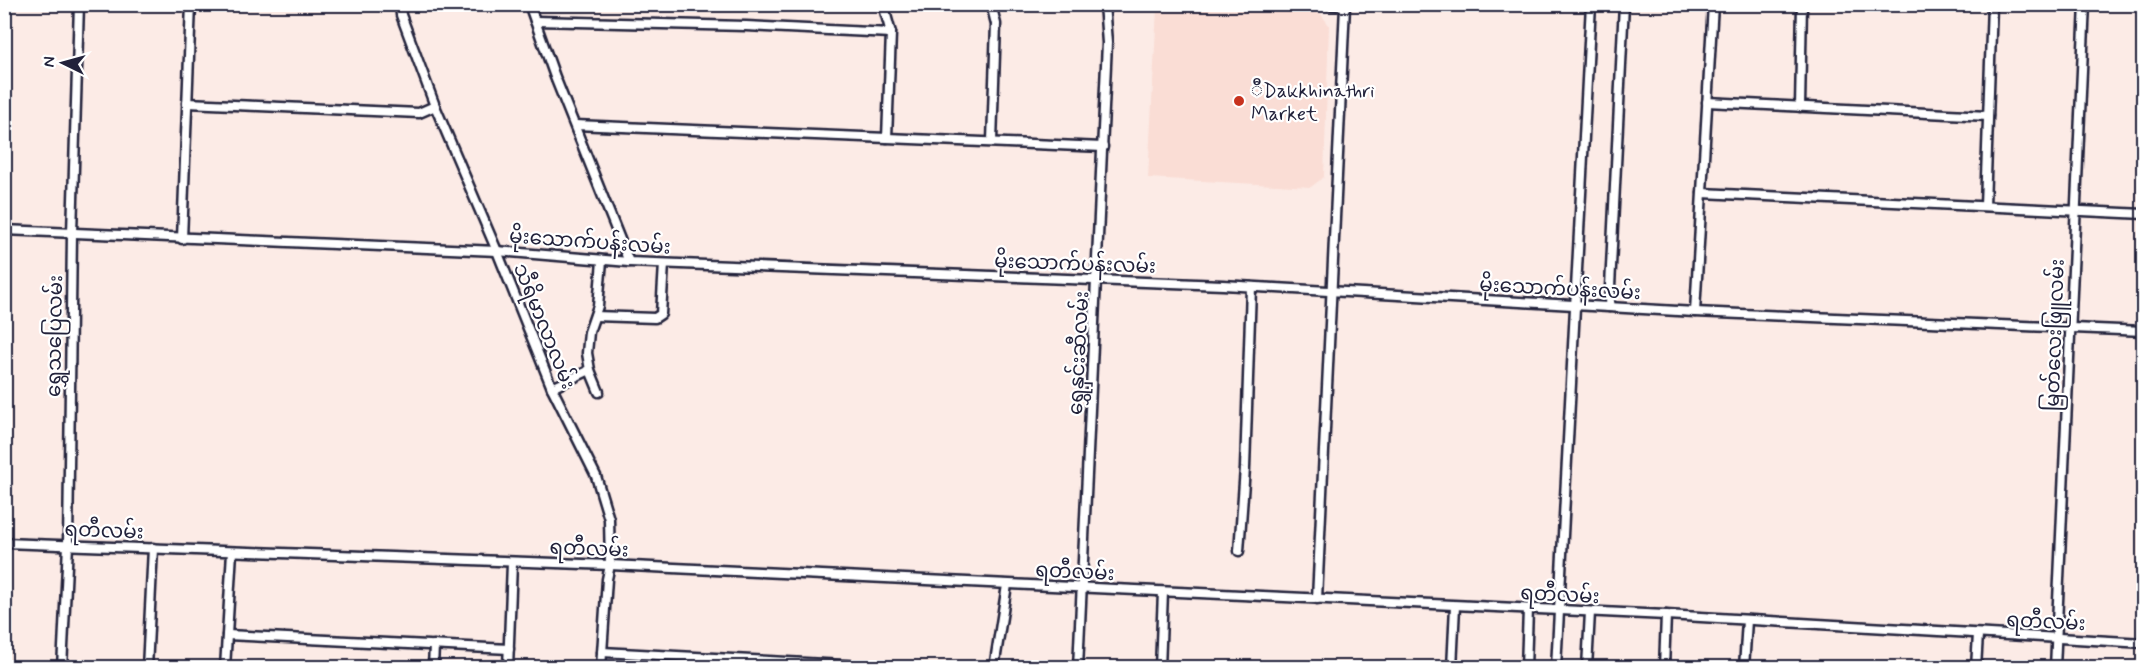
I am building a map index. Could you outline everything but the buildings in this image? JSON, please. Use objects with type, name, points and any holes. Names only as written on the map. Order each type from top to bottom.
[{"type":"street","name":"ရွှေသပြေလမ်း","points":[[62,668],[68,545],[72,233],[79,4]]},
{"type":"street","points":[[182,239],[191,4]]},
{"type":"street","name":"သီရိမာလာလမ်း","points":[[400,4],[401,15],[435,106],[552,388],[596,476],[609,519],[610,565],[601,668]]},
{"type":"street","points":[[529,4],[629,262]]},
{"type":"street","points":[[883,4],[891,33],[887,138]]},
{"type":"street","points":[[991,4],[996,24],[993,141]]},
{"type":"street","name":"ရွှေနှင်းဆီလမ်း","points":[[1078,668],[1098,280],[1107,43],[1104,4]]},
{"type":"street","points":[[1317,4],[1345,5],[1317,599]]},
{"type":"street","points":[[1556,668],[1591,4]]},
{"type":"street","points":[[1609,307],[1624,4]]},
{"type":"street","points":[[1695,312],[1713,4]]},
{"type":"street","points":[[1800,107],[1802,4]]},
{"type":"street","points":[[1985,206],[1992,4]]},
{"type":"street","name":"မြတ်လေးဖြူလမ်း","points":[[2055,668],[2085,4]]},
{"type":"street","points":[[535,21],[746,26],[891,33]]},
{"type":"street","points":[[1707,102],[1988,116]]},
{"type":"street","points":[[187,103],[419,113],[435,106]]},
{"type":"street","points":[[575,125],[1103,147]]},
{"type":"street","points":[[1702,193],[2144,214]]},
{"type":"street","name":"မိုးသောက်ပန်းလမ်း","points":[[4,230],[497,251],[602,261],[664,264],[1251,286],[1695,312],[2144,331]]},
{"type":"street","points":[[599,393],[590,370],[587,352],[589,332],[595,316],[602,261]]},
{"type":"street","points":[[595,316],[656,318],[661,314],[664,264]]},
{"type":"street","points":[[1239,551],[1245,468],[1251,286]]},
{"type":"street","points":[[552,388],[590,370]]},
{"type":"street","name":"ရတီလမ်း","points":[[4,543],[610,565],[1666,615],[2144,643]]},
{"type":"street","points":[[147,668],[153,548]]},
{"type":"street","points":[[225,668],[232,552]]},
{"type":"street","points":[[508,668],[512,563]]},
{"type":"street","points":[[994,668],[1007,585]]},
{"type":"street","points":[[1160,668],[1163,592]]},
{"type":"street","points":[[1452,668],[1455,606]]},
{"type":"street","points":[[1526,668],[1528,609]]},
{"type":"street","points":[[1587,668],[1590,612]]},
{"type":"street","points":[[1664,668],[1666,615]]},
{"type":"street","points":[[1744,668],[1747,620]]},
{"type":"street","points":[[1976,668],[1978,634]]},
{"type":"street","points":[[226,635],[509,649]]},
{"type":"street","points":[[433,668],[434,645]]},
{"type":"street","points":[[602,652],[776,664],[900,668]]},
{"type":"street","points":[[693,668],[694,657]]},
{"type":"shaded area","name":"ီDakkhinathri Market","points":[[1157,7],[1320,13],[1329,25],[1324,177],[1311,187],[1148,178]]},
{"type":"place","name":"ီDakkhinathri Market","points":[[1239,101]]}]
